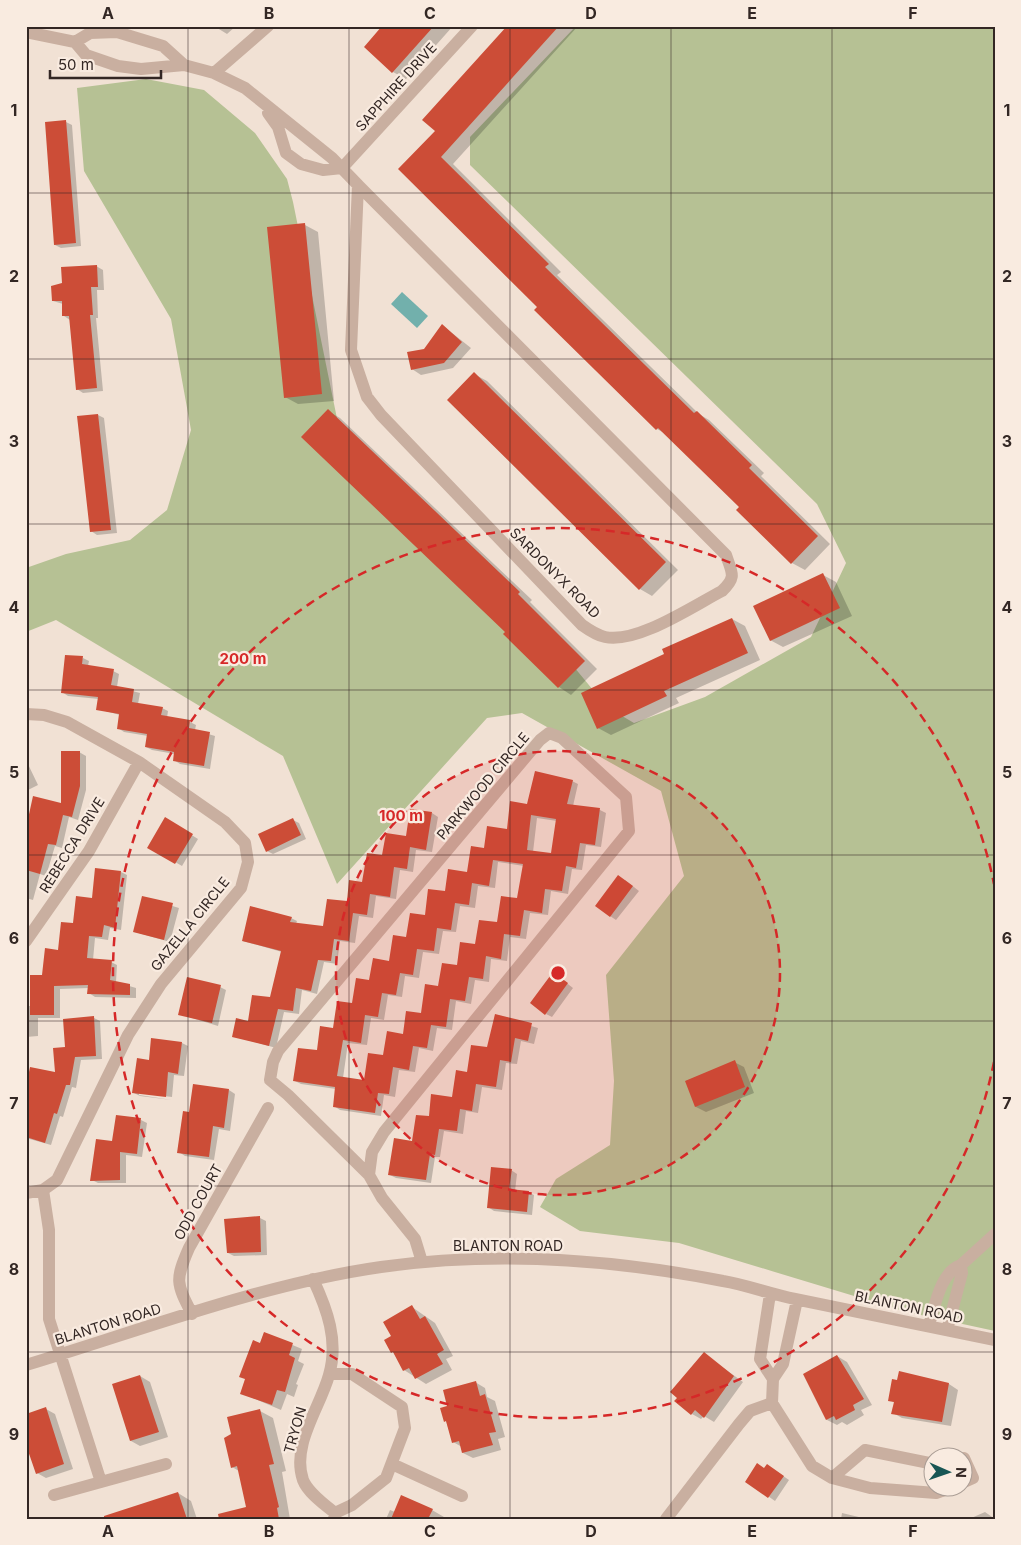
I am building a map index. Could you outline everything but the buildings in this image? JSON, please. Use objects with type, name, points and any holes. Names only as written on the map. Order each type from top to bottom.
[{"type":"street","points":[[214,73],[268,26]]},
{"type":"street","name":"SAPPHIRE DRIVE","points":[[342,168],[472,26]]},
{"type":"street","name":"SARDONYX ROAD","points":[[26,32],[75,42],[86,55],[118,66],[141,69],[184,65],[214,73],[245,88],[342,168],[726,554],[733,574],[731,582],[722,591],[633,635],[606,637],[593,633],[582,625],[381,415],[367,397],[350,350],[358,185]]},
{"type":"street","name":"SARDONYX ROAD","points":[[75,42],[90,33],[117,32],[163,46],[184,65]]},
{"type":"street","name":"SARDONYX ROAD","points":[[263,104],[278,127],[286,153],[301,164],[322,170],[342,168]]},
{"type":"street","name":"GAZELLA CIRCLE","points":[[26,714],[44,715],[67,722],[139,762],[225,822],[245,843],[248,862],[241,888],[161,984],[128,1035],[57,1180],[44,1190]]},
{"type":"street","name":"PARKWOOD CIRCLE","points":[[369,1175],[372,1152],[384,1132],[629,831],[626,797],[562,738],[549,733],[540,740],[278,1051],[273,1062],[270,1080],[288,1095],[369,1175],[382,1198],[415,1239],[422,1262]]},
{"type":"street","name":"REBECCA DRIVE","points":[[26,941],[89,851],[139,762]]},
{"type":"street","name":"ODD COURT","points":[[192,1314],[179,1289],[179,1271],[189,1248],[268,1108]]},
{"type":"street","points":[[26,1193],[44,1190],[49,1230],[49,1319],[101,1482]]},
{"type":"street","points":[[929,1326],[939,1293],[947,1276],[955,1267],[960,1265],[995,1234]]},
{"type":"street","name":"BLANTON ROAD","points":[[26,1365],[313,1279],[422,1262],[481,1259],[594,1263],[655,1269],[725,1281],[797,1300],[995,1340]]},
{"type":"street","points":[[947,1330],[962,1273],[960,1265]]},
{"type":"street","name":"TRYON","points":[[313,1279],[328,1312],[333,1344],[330,1374],[307,1432],[300,1460],[304,1482],[334,1516]]},
{"type":"street","points":[[770,1294],[760,1359],[773,1379]]},
{"type":"street","points":[[797,1300],[783,1364],[773,1379],[772,1403],[812,1466],[832,1478],[889,1491],[924,1492]]},
{"type":"street","points":[[330,1374],[352,1374],[402,1407],[405,1428],[386,1478],[352,1505],[334,1516]]},
{"type":"street","points":[[666,1519],[750,1411],[772,1403]]},
{"type":"street","points":[[832,1478],[865,1450],[924,1462]]},
{"type":"street","points":[[54,1495],[166,1464]]},
{"type":"street","points":[[392,1464],[462,1496]]},
{"type":"green space","points":[[576,26],[995,26],[995,1331],[907,1312],[679,1243],[580,1231],[540,1207],[556,1179],[610,1145],[614,1081],[606,975],[684,876],[661,791],[522,713],[487,718],[337,884],[283,756],[56,620],[26,632],[26,568],[66,554],[130,540],[167,510],[191,430],[171,319],[84,171],[77,88],[146,79],[204,90],[255,133],[287,179],[343,448],[551,639],[607,707],[634,723],[705,697],[811,637],[846,563],[817,504],[470,165],[470,137]]},
{"type":"water","points":[[402,292],[428,316],[417,328],[391,304]]}]
